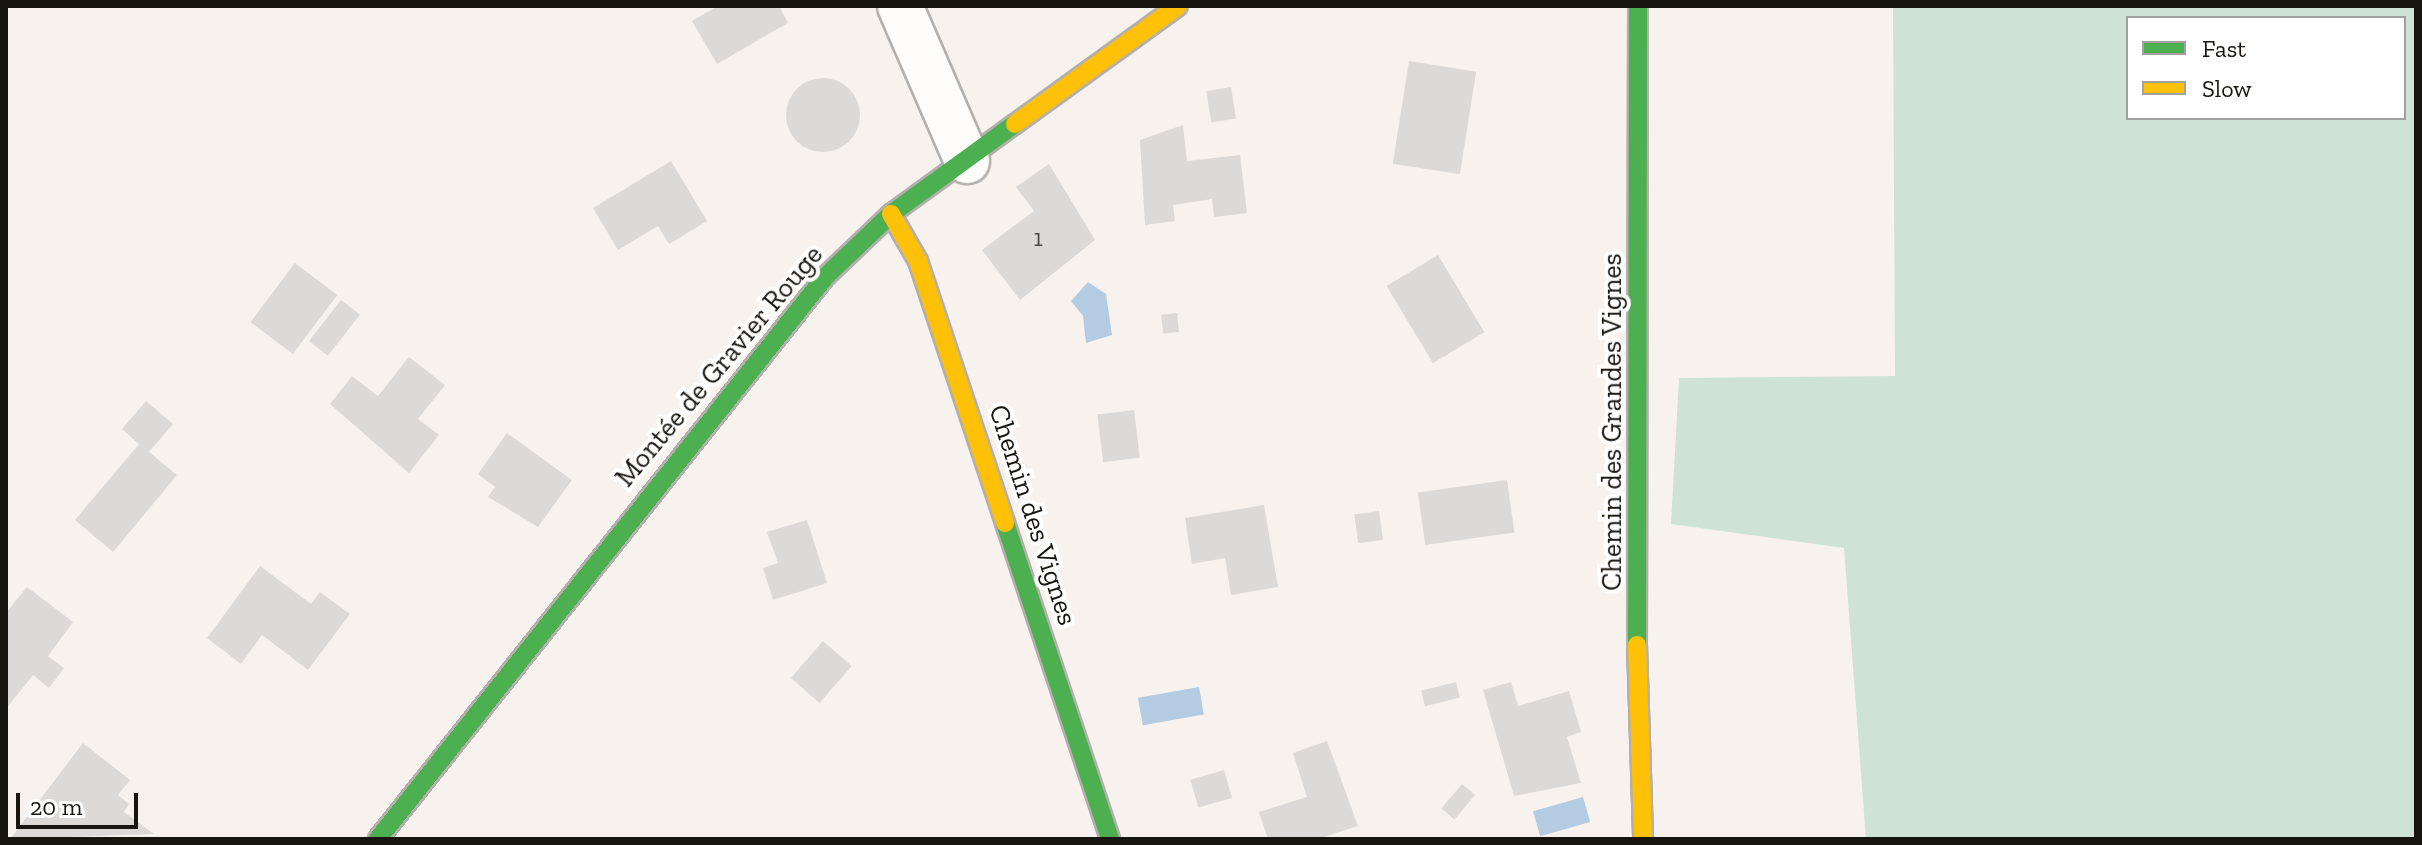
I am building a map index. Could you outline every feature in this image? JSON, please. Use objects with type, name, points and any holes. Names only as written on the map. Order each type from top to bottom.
[{"type":"street","points":[[900,6],[967,161]]},
{"type":"street","name":"Montée de Gravier Rouge","points":[[378,839],[772,338],[891,214],[1178,6]]},
{"type":"street","name":"Chemin des Grandes Vignes","points":[[1638,6],[1637,774],[1643,839]]},
{"type":"street","name":"Chemin des Vignes","points":[[891,214],[918,261],[1110,839]]},
{"type":"green space","points":[[1893,6],[2416,6],[2416,839],[1866,839],[1844,548],[1671,524],[1679,378],[1895,376]]},
{"type":"water","points":[[1088,282],[1106,294],[1112,335],[1086,343],[1083,316],[1071,301]]},
{"type":"water","points":[[1199,687],[1204,715],[1143,725],[1138,698]]},
{"type":"water","points":[[1583,797],[1590,822],[1540,836],[1533,811]]},
{"type":"building","points":[[718,6],[779,6],[788,23],[717,64],[692,21]]},
{"type":"building","points":[[1409,61],[1476,72],[1460,174],[1393,164]]},
{"type":"building","points":[[823,78],[837,81],[849,89],[857,101],[860,115],[857,129],[849,141],[837,149],[823,152],[809,149],[797,141],[789,129],[786,115],[789,101],[797,89],[809,81]]},
{"type":"building","points":[[1231,87],[1236,119],[1211,123],[1206,91]]},
{"type":"building","points":[[1183,125],[1187,161],[1240,155],[1247,213],[1214,217],[1212,199],[1173,205],[1175,221],[1145,225],[1140,140]]},
{"type":"building","points":[[671,161],[707,221],[669,244],[658,226],[618,250],[593,208]]},
{"type":"building","points":[[1049,164],[1095,240],[1020,300],[982,250],[1034,211],[1016,187]]},
{"type":"building","points":[[1438,255],[1484,332],[1433,363],[1387,286]]},
{"type":"building","points":[[295,263],[337,295],[293,354],[250,322]]},
{"type":"building","points":[[341,300],[360,315],[328,356],[309,341]]},
{"type":"building","points":[[1177,313],[1179,332],[1163,334],[1161,315]]},
{"type":"building","points":[[409,357],[445,385],[418,419],[439,435],[409,473],[330,404],[352,376],[378,396]]},
{"type":"building","points":[[146,401],[173,424],[149,452],[177,475],[113,552],[75,520],[139,444],[122,429]]},
{"type":"building","points":[[1134,410],[1140,458],[1103,462],[1097,415]]},
{"type":"building","points":[[507,433],[572,480],[538,527],[488,497],[495,487],[478,474]]},
{"type":"building","points":[[1507,480],[1514,532],[1425,545],[1418,493]]},
{"type":"building","points":[[1264,505],[1278,587],[1231,595],[1225,558],[1192,564],[1185,518]]},
{"type":"building","points":[[1379,511],[1383,540],[1358,543],[1354,514]]},
{"type":"building","points":[[807,520],[827,583],[773,600],[763,568],[778,563],[767,532]]},
{"type":"building","points":[[260,566],[311,604],[320,592],[350,614],[308,670],[262,635],[241,664],[207,638]]},
{"type":"building","points":[[27,587],[73,622],[48,656],[64,668],[49,688],[33,675],[6,709],[6,613]]},
{"type":"building","points":[[823,641],[852,666],[820,703],[791,678]]},
{"type":"building","points":[[1456,682],[1460,698],[1425,706],[1421,691]]},
{"type":"building","points":[[1511,682],[1518,706],[1569,691],[1581,732],[1567,737],[1581,783],[1514,796],[1483,690]]},
{"type":"building","points":[[1327,741],[1358,826],[1318,839],[1268,839],[1259,812],[1307,797],[1293,753]]},
{"type":"building","points":[[83,743],[130,780],[118,795],[129,804],[124,812],[154,834],[10,839]]},
{"type":"building","points":[[1224,770],[1232,798],[1198,808],[1190,780]]},
{"type":"building","points":[[1462,784],[1475,795],[1454,819],[1441,809]]},
{"type":"traffic: fast","points":[[1637,645],[1638,6]]},
{"type":"traffic: fast","points":[[378,839],[825,277],[891,214],[1015,124]]},
{"type":"traffic: fast","points":[[1005,523],[1110,839]]},
{"type":"traffic: slow","points":[[1015,124],[1178,6]]},
{"type":"traffic: slow","points":[[891,214],[918,261],[1005,523]]},
{"type":"traffic: slow","points":[[1637,645],[1643,839]]}]
